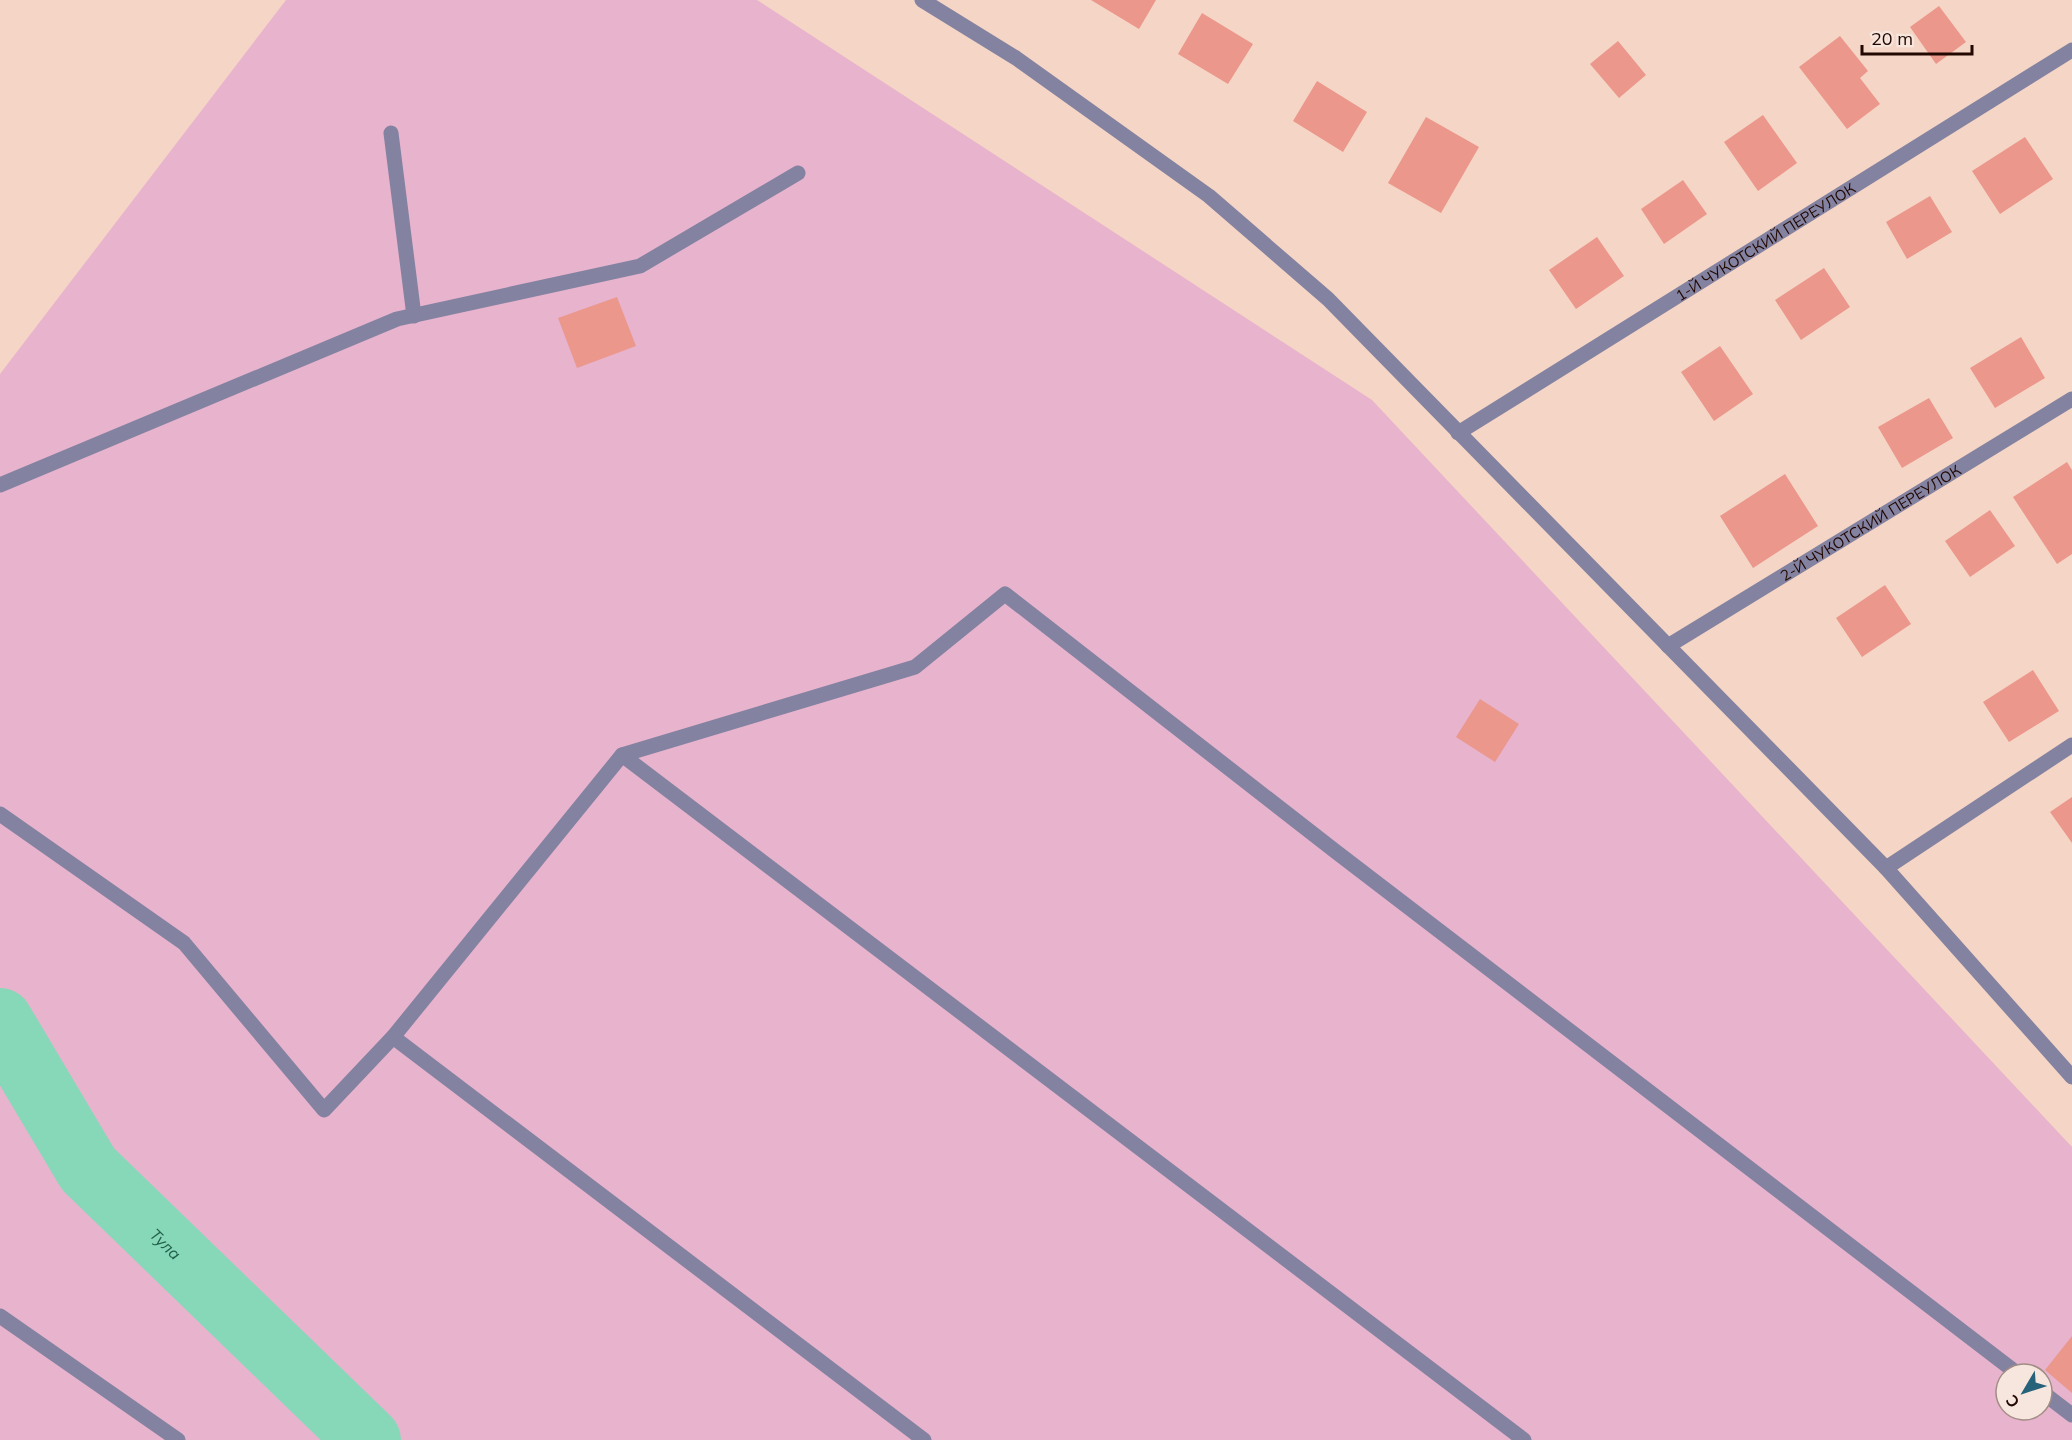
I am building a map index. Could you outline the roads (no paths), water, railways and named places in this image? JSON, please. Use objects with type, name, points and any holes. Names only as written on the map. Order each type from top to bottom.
[{"type":"street","points":[[922,0],[1016,58],[1209,196],[1328,299],[1886,868],[2072,1077]]},
{"type":"street","name":"1-Й ЧУКОТСКИЙ ПЕРЕУЛОК","points":[[1458,433],[2072,50]]},
{"type":"street","points":[[391,133],[414,316]]},
{"type":"street","points":[[0,485],[397,319],[640,266],[798,173]]},
{"type":"street","name":"2-Й ЧУКОТСКИЙ ПЕРЕУЛОК","points":[[1668,646],[2072,399]]},
{"type":"street","points":[[0,814],[184,942],[324,1110],[393,1037],[622,755],[915,667],[1005,594],[1335,851],[2002,1362]]},
{"type":"street","points":[[1886,868],[2072,745]]},
{"type":"street","points":[[622,755],[1524,1440]]},
{"type":"street","points":[[393,1037],[924,1440]]},
{"type":"street","points":[[0,1316],[178,1440]]},
{"type":"street","points":[[2054,1401],[2072,1415]]},
{"type":"waterway","name":"Тула","points":[[0,1021],[88,1169],[368,1440]]}]
